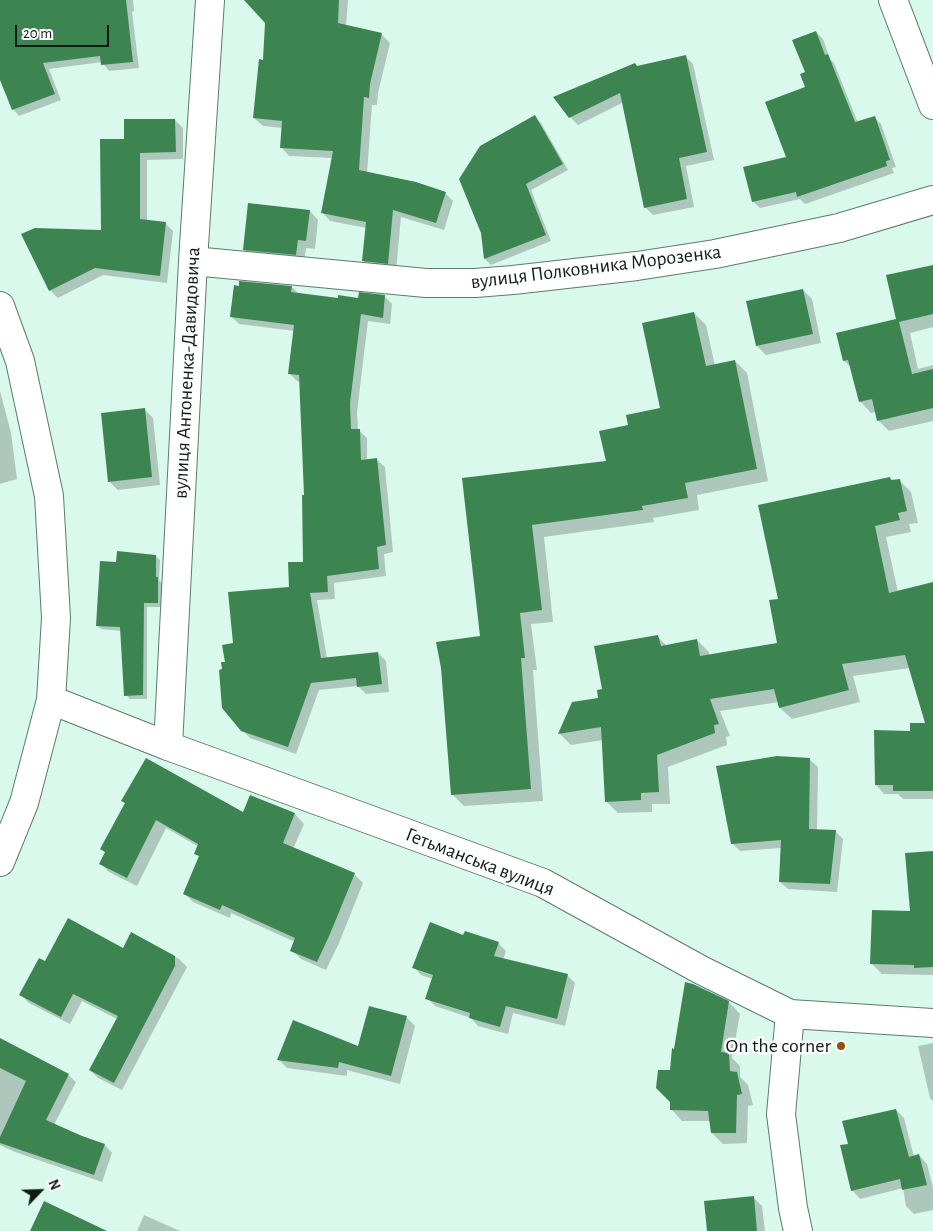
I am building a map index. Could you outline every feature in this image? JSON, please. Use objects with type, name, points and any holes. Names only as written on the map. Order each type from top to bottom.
[{"type":"street","name":"вулиця Антоненка-Давидовича","points":[[168,746],[192,262],[210,0]]},
{"type":"street","points":[[893,0],[933,105]]},
{"type":"street","name":"вулиця Полковника Морозенка","points":[[192,262],[426,283],[476,283],[513,280],[637,266],[715,254],[839,228],[933,200]]},
{"type":"street","points":[[0,306],[20,362],[49,496],[56,618],[51,700],[24,803],[0,862]]},
{"type":"street","name":"Гетьманська вулиця","points":[[51,700],[168,746],[543,883],[701,970],[790,1014],[933,1023]]},
{"type":"street","points":[[790,1014],[781,1114],[793,1208],[798,1231]]},
{"type":"building","points":[[0,0],[126,0],[133,62],[101,65],[100,56],[43,63],[55,94],[12,110],[0,80]]},
{"type":"building","points":[[244,0],[339,0],[338,23],[382,33],[370,84],[369,98],[364,97],[359,170],[416,182],[446,192],[436,223],[393,210],[388,264],[362,261],[366,222],[321,213],[333,151],[280,148],[282,121],[253,118],[259,59],[263,60],[265,23]]},
{"type":"building","points":[[816,31],[825,55],[828,54],[855,122],[875,116],[890,160],[886,161],[887,166],[797,197],[796,192],[752,202],[743,167],[786,157],[765,102],[805,87],[800,74],[805,72],[792,40]]},
{"type":"building","points":[[686,55],[707,152],[679,158],[687,199],[644,208],[620,93],[569,118],[553,97],[635,63],[637,66]]},
{"type":"building","points":[[535,115],[563,164],[526,184],[546,235],[484,259],[481,233],[459,179],[480,146]]},
{"type":"building","points":[[124,119],[175,119],[176,152],[140,153],[140,219],[166,222],[160,276],[95,268],[49,291],[21,234],[35,228],[101,230],[100,139],[124,139]]},
{"type":"building","points":[[248,203],[310,210],[306,241],[298,240],[296,255],[243,250]]},
{"type":"building","points":[[933,265],[933,314],[899,322],[912,374],[933,369],[933,408],[877,421],[872,399],[859,402],[848,360],[843,361],[836,333],[896,319],[886,275]]},
{"type":"building","points":[[239,281],[292,286],[291,292],[338,298],[338,295],[358,298],[359,292],[385,295],[383,318],[361,314],[350,403],[351,429],[360,429],[361,460],[377,458],[386,545],[377,547],[379,569],[327,576],[328,592],[310,593],[321,658],[378,652],[382,684],[357,687],[356,678],[311,683],[288,747],[241,731],[222,708],[219,670],[222,669],[221,662],[225,662],[222,645],[233,643],[228,592],[289,587],[288,562],[303,562],[302,495],[304,495],[299,375],[288,374],[294,325],[230,317],[234,285],[239,286]]},
{"type":"building","points":[[803,289],[813,334],[756,346],[746,301]]},
{"type":"building","points":[[694,312],[706,366],[735,360],[757,469],[685,483],[688,498],[642,506],[643,510],[532,525],[542,610],[520,613],[525,658],[521,658],[531,789],[451,795],[441,668],[436,642],[480,636],[462,478],[606,461],[599,431],[628,425],[626,415],[660,408],[642,323]]},
{"type":"building","points":[[145,408],[152,477],[108,482],[101,413]]},
{"type":"building","points":[[890,477],[891,480],[900,479],[907,511],[898,513],[900,520],[875,526],[889,593],[933,582],[933,791],[893,791],[893,785],[875,785],[874,730],[910,731],[910,723],[925,723],[905,655],[842,664],[849,690],[779,708],[774,689],[710,699],[719,724],[714,725],[715,733],[657,755],[659,792],[641,793],[641,800],[605,802],[601,727],[558,734],[572,702],[598,698],[597,690],[602,689],[594,646],[658,635],[661,646],[697,639],[700,656],[777,643],[769,600],[778,599],[758,505]]},
{"type":"building","points":[[117,551],[156,555],[158,603],[144,603],[143,695],[124,696],[120,627],[96,626],[100,561],[116,562]]},
{"type":"building","points":[[777,756],[810,758],[809,829],[836,830],[830,884],[779,882],[781,840],[731,844],[716,766]]},
{"type":"building","points":[[146,758],[243,812],[250,795],[295,813],[283,843],[355,873],[317,962],[290,951],[295,938],[222,905],[220,910],[183,894],[199,856],[194,854],[198,844],[156,820],[127,878],[99,864],[105,852],[100,849],[125,803],[121,801]]},
{"type":"building","points":[[933,851],[933,967],[914,968],[914,965],[870,964],[872,910],[910,911],[905,853]]},
{"type":"building","points":[[68,918],[123,948],[131,932],[175,956],[175,966],[114,1083],[89,1070],[118,1016],[73,994],[61,1017],[19,995],[39,958],[45,961]]},
{"type":"building","points":[[430,922],[463,935],[465,931],[499,942],[494,956],[568,974],[557,1019],[506,1006],[500,1027],[469,1018],[470,1013],[425,999],[433,975],[412,968]]},
{"type":"building","points":[[685,982],[729,1001],[721,1052],[729,1053],[730,1071],[737,1072],[742,1094],[737,1095],[736,1133],[711,1133],[708,1111],[670,1110],[670,1102],[656,1088],[658,1070],[670,1070],[672,1048],[674,1049]]},
{"type":"building","points":[[369,1006],[407,1016],[391,1076],[339,1062],[338,1068],[277,1060],[293,1020],[358,1046]]},
{"type":"building","points":[[0,1038],[69,1074],[46,1120],[105,1144],[94,1175],[0,1143],[0,1137],[26,1081],[0,1068]]},
{"type":"building","points":[[896,1109],[909,1157],[919,1154],[927,1185],[902,1190],[900,1179],[851,1191],[840,1145],[848,1144],[842,1121]]},
{"type":"building","points":[[754,1196],[757,1231],[707,1231],[704,1201]]},
{"type":"building","points":[[44,1201],[107,1231],[30,1231]]},
{"type":"place","name":"On the corner","points":[[841,1046]]}]
